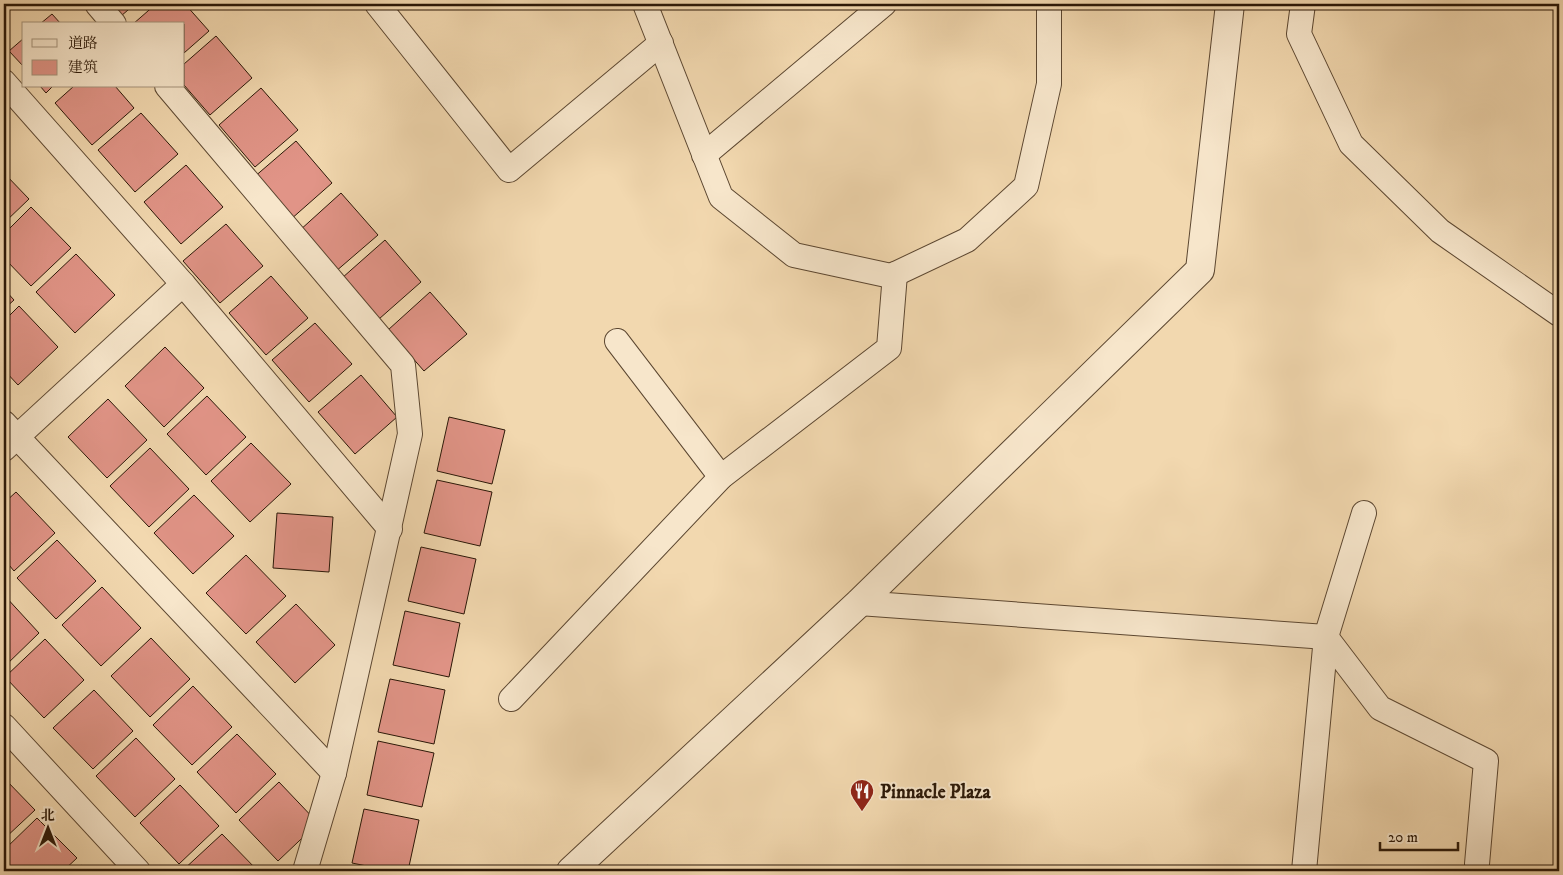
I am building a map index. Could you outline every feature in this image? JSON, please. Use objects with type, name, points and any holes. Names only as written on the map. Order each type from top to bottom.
[{"type":"street","points":[[97,4],[112,22]]},
{"type":"street","points":[[377,4],[509,170],[661,43]]},
{"type":"street","points":[[645,4],[721,197],[794,255],[892,276],[967,240],[1026,186],[1049,84],[1050,4]]},
{"type":"street","points":[[704,154],[884,4]]},
{"type":"street","points":[[571,871],[859,603],[1200,270],[1230,4]]},
{"type":"street","points":[[1303,4],[1299,34],[1351,144],[1440,230],[1559,314]]},
{"type":"street","points":[[4,82],[183,284],[390,529]]},
{"type":"street","points":[[169,88],[403,365],[410,434],[334,773],[305,871]]},
{"type":"street","points":[[511,699],[721,477],[890,348],[895,274]]},
{"type":"street","points":[[183,284],[8,436],[334,773]]},
{"type":"street","points":[[617,341],[721,477]]},
{"type":"street","points":[[1304,871],[1326,637],[1364,513]]},
{"type":"street","points":[[859,603],[1326,637],[1380,708],[1486,761],[1477,864]]},
{"type":"street","points":[[4,726],[138,871]]},
{"type":"building","points":[[110,4],[135,4],[121,16]]},
{"type":"building","points":[[156,4],[185,4],[209,31],[185,52],[185,22],[135,22]]},
{"type":"building","points":[[52,14],[59,22],[42,22]]},
{"type":"building","points":[[216,36],[252,78],[210,115],[185,86],[185,63]]},
{"type":"building","points":[[22,40],[22,65],[9,51]]},
{"type":"building","points":[[42,88],[51,88],[46,93]]},
{"type":"building","points":[[72,88],[117,88],[134,108],[92,145],[55,103]]},
{"type":"building","points":[[261,88],[298,130],[255,167],[219,125]]},
{"type":"building","points":[[141,113],[178,154],[135,192],[98,150]]},
{"type":"building","points":[[296,141],[332,183],[290,220],[253,178]]},
{"type":"building","points":[[186,165],[223,207],[181,244],[144,202]]},
{"type":"building","points":[[4,173],[29,199],[4,223]]},
{"type":"building","points":[[341,193],[378,235],[335,272],[299,231]]},
{"type":"building","points":[[31,207],[71,248],[31,286],[4,258],[4,234]]},
{"type":"building","points":[[226,224],[263,266],[220,303],[183,261]]},
{"type":"building","points":[[385,240],[421,282],[379,319],[342,278]]},
{"type":"building","points":[[76,254],[115,295],[75,333],[36,292]]},
{"type":"building","points":[[271,276],[308,318],[266,355],[229,313]]},
{"type":"building","points":[[4,289],[14,300],[4,309]]},
{"type":"building","points":[[430,292],[467,334],[424,371],[388,330]]},
{"type":"building","points":[[19,306],[58,347],[18,385],[4,370],[4,321]]},
{"type":"building","points":[[315,323],[352,364],[309,402],[272,360]]},
{"type":"building","points":[[165,347],[204,388],[164,427],[125,386]]},
{"type":"building","points":[[361,375],[397,417],[355,454],[318,412]]},
{"type":"building","points":[[207,396],[246,437],[206,475],[167,434]]},
{"type":"building","points":[[108,399],[147,440],[107,478],[68,437]]},
{"type":"building","points":[[449,417],[505,430],[492,484],[437,471]]},
{"type":"building","points":[[251,443],[291,484],[250,522],[211,481]]},
{"type":"building","points":[[150,448],[189,489],[149,527],[110,486]]},
{"type":"building","points":[[437,480],[492,492],[480,546],[424,533]]},
{"type":"building","points":[[16,492],[55,533],[14,571],[4,559],[4,503]]},
{"type":"building","points":[[194,495],[234,536],[193,574],[154,533]]},
{"type":"building","points":[[277,513],[333,517],[329,572],[273,568]]},
{"type":"building","points":[[57,540],[96,581],[56,619],[17,578]]},
{"type":"building","points":[[421,547],[476,559],[464,614],[408,601]]},
{"type":"building","points":[[246,555],[286,596],[246,634],[206,593]]},
{"type":"building","points":[[102,587],[141,628],[101,666],[62,625]]},
{"type":"building","points":[[4,595],[39,633],[4,667]]},
{"type":"building","points":[[296,604],[335,645],[295,683],[256,642]]},
{"type":"building","points":[[405,611],[460,623],[449,677],[393,665]]},
{"type":"building","points":[[151,638],[190,679],[150,717],[111,676]]},
{"type":"building","points":[[45,639],[84,680],[44,718],[5,677]]},
{"type":"building","points":[[390,679],[445,690],[434,744],[378,732]]},
{"type":"building","points":[[193,686],[232,727],[192,765],[153,725]]},
{"type":"building","points":[[94,690],[133,731],[93,769],[53,728]]},
{"type":"building","points":[[237,734],[276,774],[236,813],[197,772]]},
{"type":"building","points":[[136,738],[175,779],[135,817],[96,776]]},
{"type":"building","points":[[378,741],[434,753],[422,807],[367,795]]},
{"type":"building","points":[[4,778],[35,810],[4,839]]},
{"type":"building","points":[[279,782],[318,823],[278,861],[239,820]]},
{"type":"building","points":[[180,785],[219,826],[179,864],[140,823]]},
{"type":"building","points":[[364,809],[419,820],[408,871],[391,871],[352,863]]},
{"type":"building","points":[[37,818],[77,858],[63,871],[12,871],[4,863],[4,850]]},
{"type":"building","points":[[222,834],[258,871],[182,871]]},
{"type":"building","points":[[82,865],[88,871],[75,871]]},
{"type":"building","points":[[648,865],[653,871],[641,871]]},
{"type":"place","name":"Pinnacle Plaza","points":[[862,812]]}]
